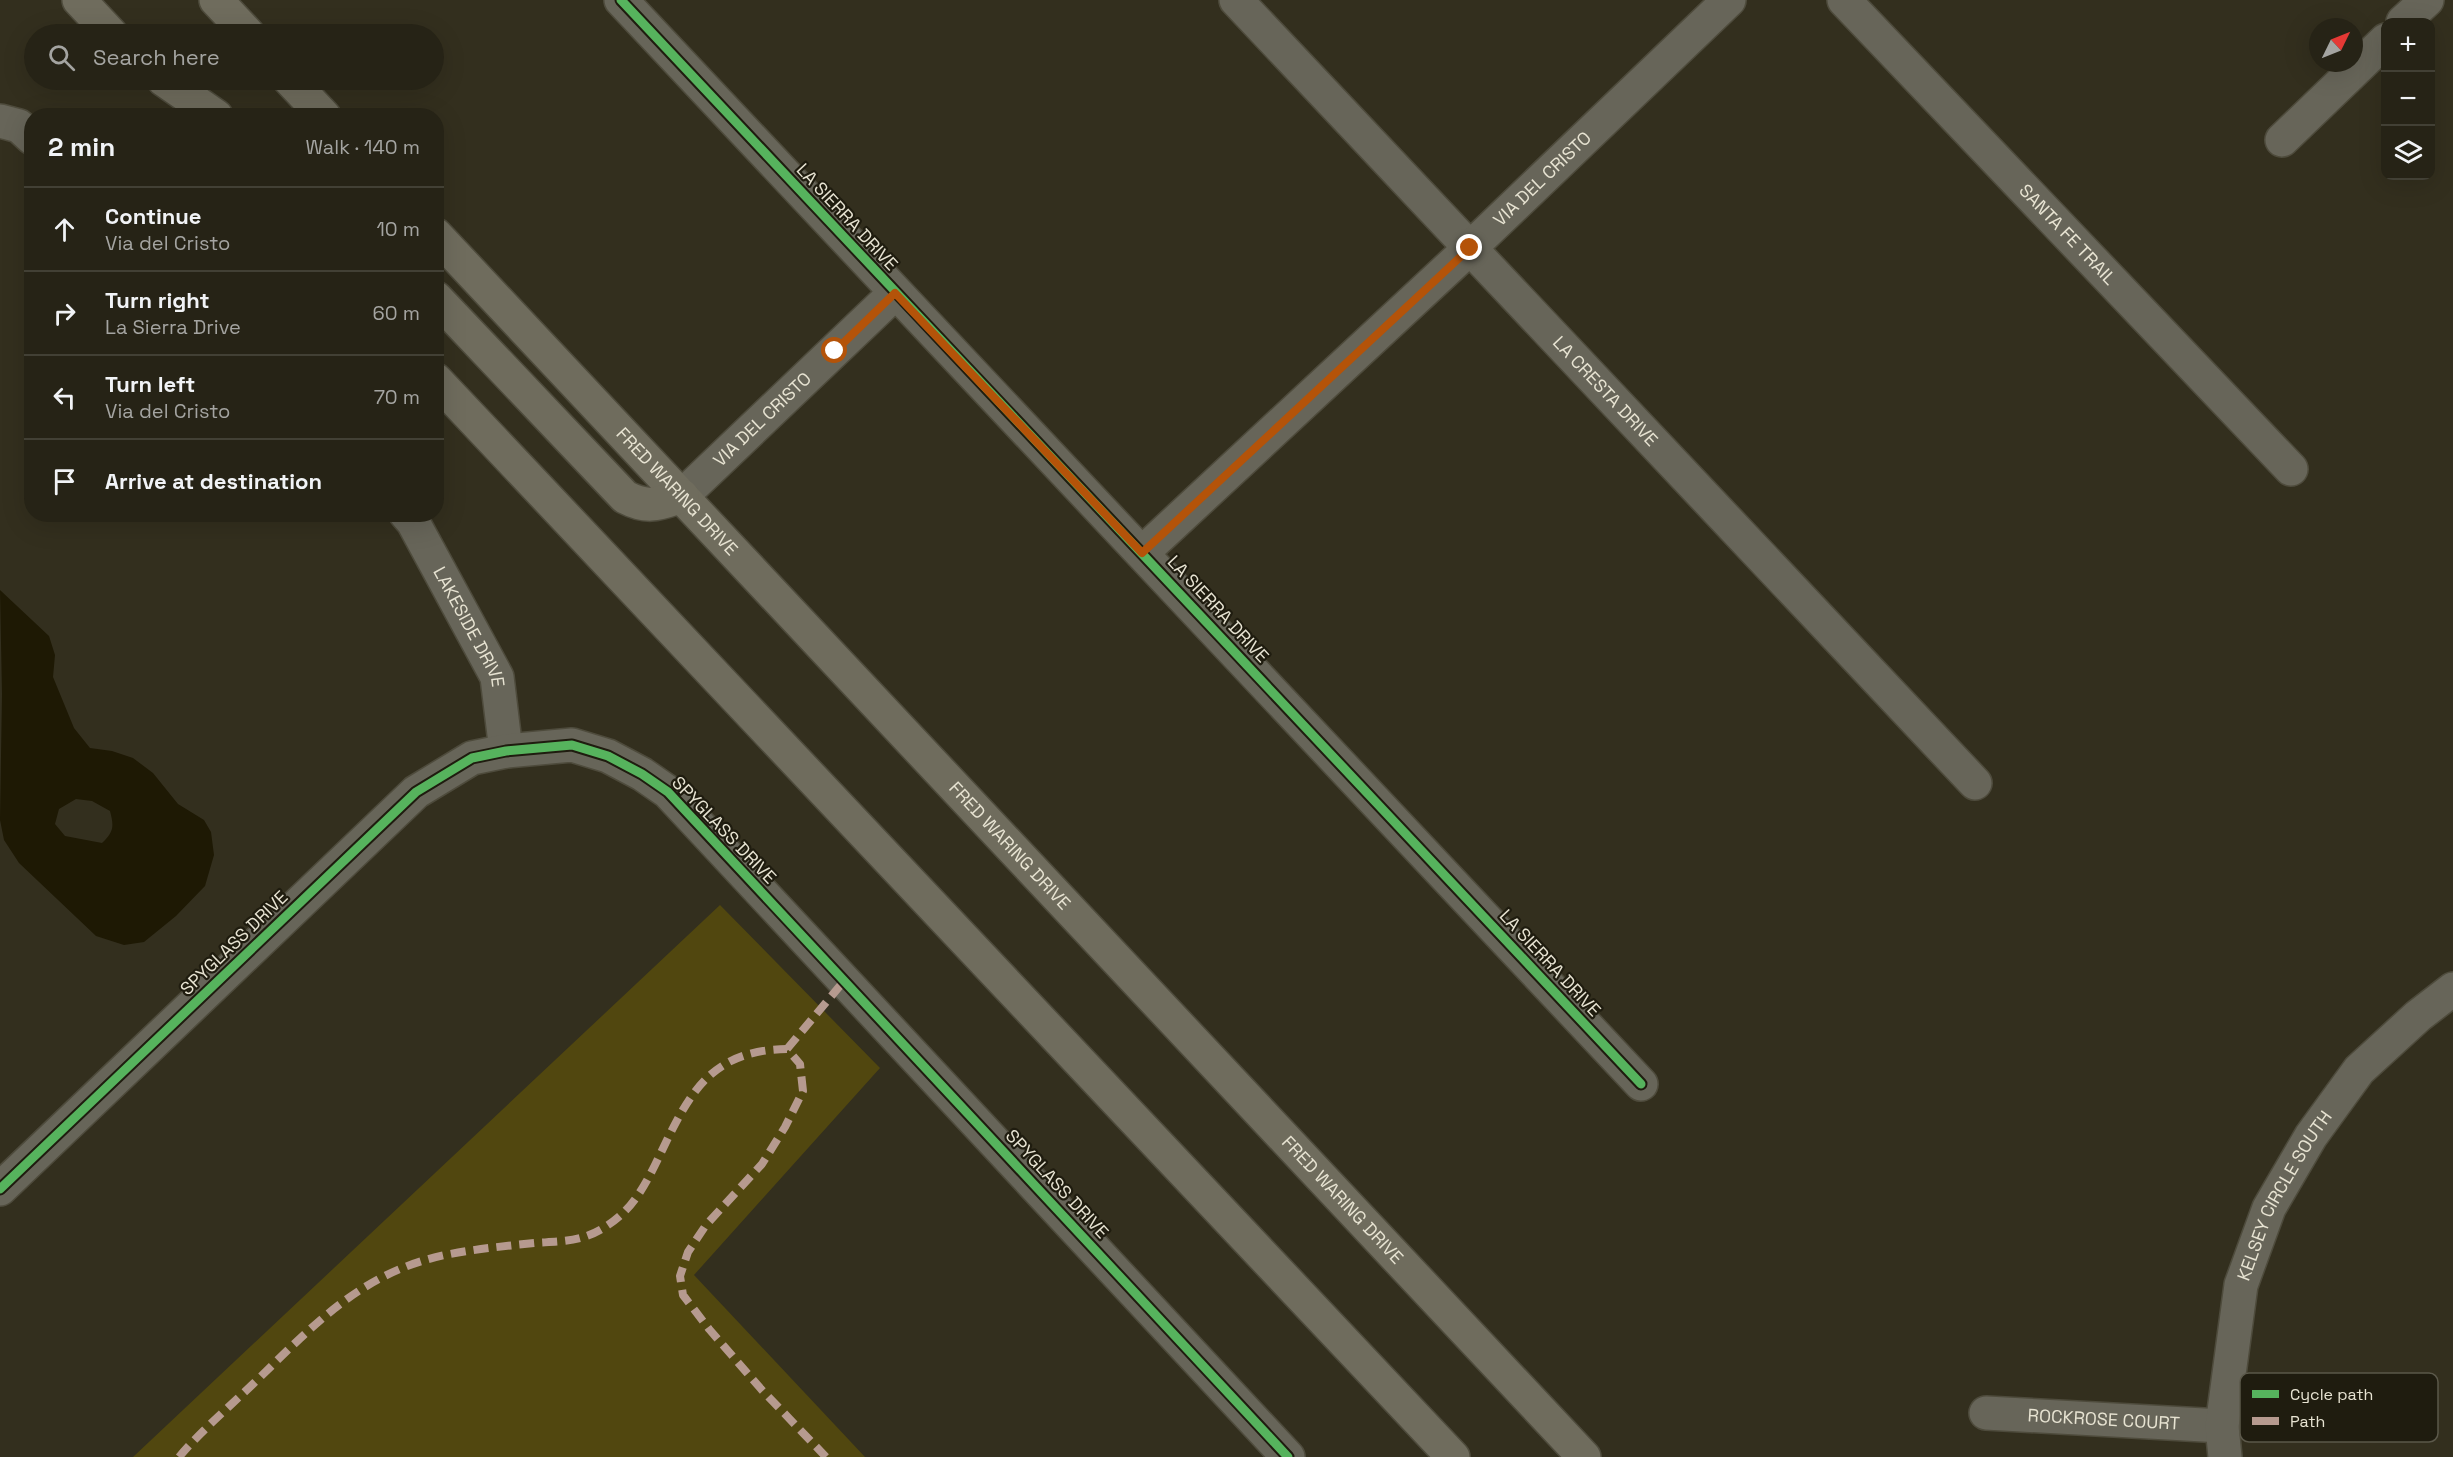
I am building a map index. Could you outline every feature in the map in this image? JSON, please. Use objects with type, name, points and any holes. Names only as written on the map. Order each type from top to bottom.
[{"type":"main road","points":[[79,0],[102,24]]},
{"type":"main road","points":[[216,0],[239,24]]},
{"type":"main road","points":[[163,90],[180,108]]},
{"type":"main road","points":[[178,90],[204,108]]},
{"type":"main road","points":[[299,90],[316,108]]},
{"type":"main road","name":"FRED WARING DRIVE","points":[[444,243],[1584,1457]]},
{"type":"main road","points":[[444,306],[625,497],[640,504],[656,505],[682,496]]},
{"type":"main road","points":[[444,388],[1453,1457]]},
{"type":"street","name":"LA SIERRA DRIVE","points":[[621,0],[1641,1084]]},
{"type":"street","name":"LA CRESTA DRIVE","points":[[1236,0],[1975,783]]},
{"type":"street","name":"VIA DEL CRISTO","points":[[1142,553],[1470,248],[1729,0]]},
{"type":"street","name":"SANTA FE TRAIL","points":[[1844,0],[2291,469]]},
{"type":"street","points":[[2407,18],[2427,0]]},
{"type":"street","points":[[2282,140],[2381,44]]},
{"type":"street","points":[[0,121],[19,126],[24,131]]},
{"type":"street","name":"VIA DEL CRISTO","points":[[682,496],[895,293]]},
{"type":"street","name":"LAKESIDE DRIVE","points":[[413,522],[497,676],[506,751]]},
{"type":"street","name":"SPYGLASS DRIVE","points":[[0,1189],[416,792],[472,758],[506,751],[572,745],[608,756],[642,774],[668,792],[1288,1457]]},
{"type":"street","name":"KELSEY CIRCLE SOUTH","points":[[2224,1442],[2241,1285],[2269,1208],[2311,1136],[2359,1070],[2418,1016],[2453,989]]},
{"type":"street","name":"ROCKROSE COURT","points":[[1986,1413],[2224,1442]]},
{"type":"shaded area","points":[[0,590],[49,636],[55,655],[53,677],[74,728],[90,748],[112,751],[133,758],[153,773],[178,804],[204,820],[211,832],[214,855],[205,886],[176,916],[144,942],[124,945],[96,936],[19,863],[4,840],[0,820],[2,694]],"holes":[[[76,799],[92,801],[110,811],[112,825],[109,835],[102,843],[65,836],[55,824],[59,809]]]},
{"type":"shaded area","points":[[720,905],[880,1068],[694,1275],[865,1457],[133,1457]]},
{"type":"marked path","points":[[787,1049],[844,981]]},
{"type":"marked path","points":[[179,1457],[296,1342],[340,1304],[363,1288],[415,1263],[445,1255],[573,1240],[590,1235],[608,1225],[630,1206],[641,1191],[677,1120],[702,1083],[717,1069],[736,1059],[759,1052],[787,1049],[800,1064],[803,1091],[785,1127],[762,1164],[706,1225],[688,1252],[680,1276],[683,1295],[709,1329],[761,1389],[826,1457]]},
{"type":"cycle path","points":[[621,0],[1641,1084]]},
{"type":"cycle path","points":[[0,1189],[416,792],[472,758],[506,751],[572,745],[608,756],[642,774],[668,792],[1288,1457]]},
{"type":"route","points":[[835,351],[895,293],[1142,553],[1470,248]]}]
